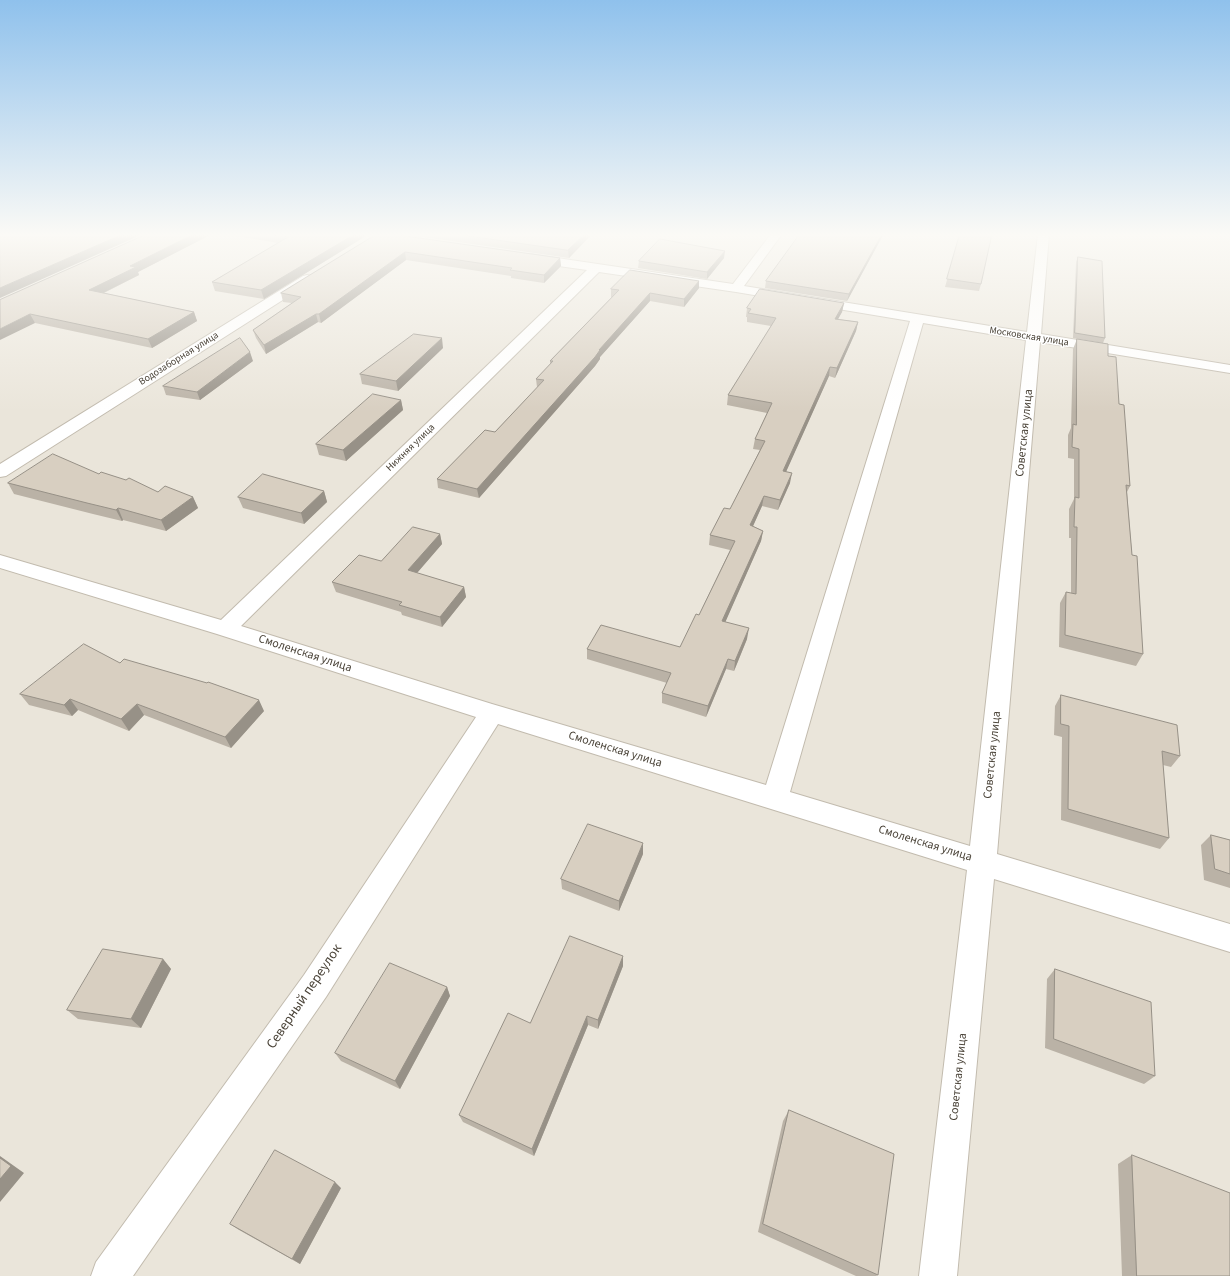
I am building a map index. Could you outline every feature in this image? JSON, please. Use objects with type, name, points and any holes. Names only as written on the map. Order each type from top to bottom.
[{"type":"street","name":"Водозаборная улица","points":[[0,472],[284,294]]},
{"type":"street","name":"Нижняя улица","points":[[225,629],[570,294]]},
{"type":"street","name":"Московская улица","points":[[768,294],[1230,369]]},
{"type":"street","name":"Советская улица","points":[[938,1276],[982,862],[1038,294]]},
{"type":"street","points":[[774,798],[917,319]]},
{"type":"street","name":"Смоленская улица","points":[[0,561],[1230,938]]},
{"type":"street","name":"Северный переулок","points":[[110,1276],[314,986],[492,713]]},
{"type":"shaded area","points":[[0,294],[1230,294],[1230,1276],[0,1276]]},
{"type":"building","points":[[14,294],[106,294],[194,312],[148,339],[30,314],[0,329],[0,300]]},
{"type":"building","points":[[284,294],[347,294],[319,314],[316,314],[264,345],[253,330],[301,297]]},
{"type":"building","points":[[616,294],[650,294],[477,489],[437,479],[485,430],[495,432],[544,380],[536,379],[553,361],[550,361]]},
{"type":"building","points":[[653,294],[689,294],[684,299]]},
{"type":"building","points":[[757,294],[787,294],[844,303],[835,319],[858,322],[837,368],[830,367],[783,471],[792,473],[780,500],[764,496],[750,525],[763,531],[722,621],[749,628],[735,661],[728,659],[708,706],[662,693],[671,673],[587,649],[601,625],[680,647],[696,614],[699,615],[735,541],[710,535],[724,508],[730,509],[765,441],[755,439],[772,403],[728,395],[776,318],[748,313],[751,309],[747,308]]},
{"type":"building","points":[[1077,294],[1103,294],[1105,338],[1075,333]]},
{"type":"building","points":[[414,334],[442,338],[396,381],[360,374]]},
{"type":"building","points":[[240,338],[250,352],[197,392],[163,386]]},
{"type":"building","points":[[1077,339],[1108,344],[1108,356],[1116,357],[1119,404],[1124,405],[1130,486],[1126,485],[1132,555],[1137,556],[1143,654],[1065,635],[1066,592],[1076,594],[1077,527],[1074,527],[1075,497],[1079,498],[1079,449],[1072,447],[1073,424],[1076,425]]},
{"type":"building","points":[[373,394],[401,400],[343,450],[316,444]]},
{"type":"building","points":[[53,454],[99,474],[101,472],[126,480],[129,478],[158,492],[165,486],[193,497],[161,520],[118,508],[116,510],[8,483]]},
{"type":"building","points":[[263,474],[324,491],[301,513],[238,497]]},
{"type":"building","points":[[413,527],[440,534],[408,570],[464,587],[440,617],[399,605],[402,602],[332,582],[359,555],[381,561]]},
{"type":"building","points":[[84,644],[120,663],[124,659],[207,683],[208,682],[259,700],[225,737],[137,704],[121,719],[70,699],[64,705],[20,694]]},
{"type":"building","points":[[1061,695],[1177,725],[1180,756],[1162,751],[1169,838],[1068,809],[1069,726],[1061,724]]},
{"type":"building","points":[[588,824],[643,843],[619,901],[561,879]]},
{"type":"building","points":[[1211,835],[1230,840],[1230,874],[1215,869]]},
{"type":"building","points":[[570,936],[623,956],[598,1020],[587,1016],[532,1149],[459,1115],[508,1013],[530,1023]]},
{"type":"building","points":[[103,949],[163,959],[131,1019],[67,1010]]},
{"type":"building","points":[[390,963],[447,987],[395,1081],[335,1053]]},
{"type":"building","points":[[1055,969],[1151,1002],[1155,1076],[1054,1039]]},
{"type":"building","points":[[789,1110],[894,1154],[878,1275],[763,1224]]},
{"type":"building","points":[[275,1150],[335,1182],[292,1259],[230,1224]]},
{"type":"building","points":[[1132,1155],[1230,1193],[1230,1276],[1137,1276]]},
{"type":"building","points":[[0,1158],[11,1166],[0,1179]]}]
